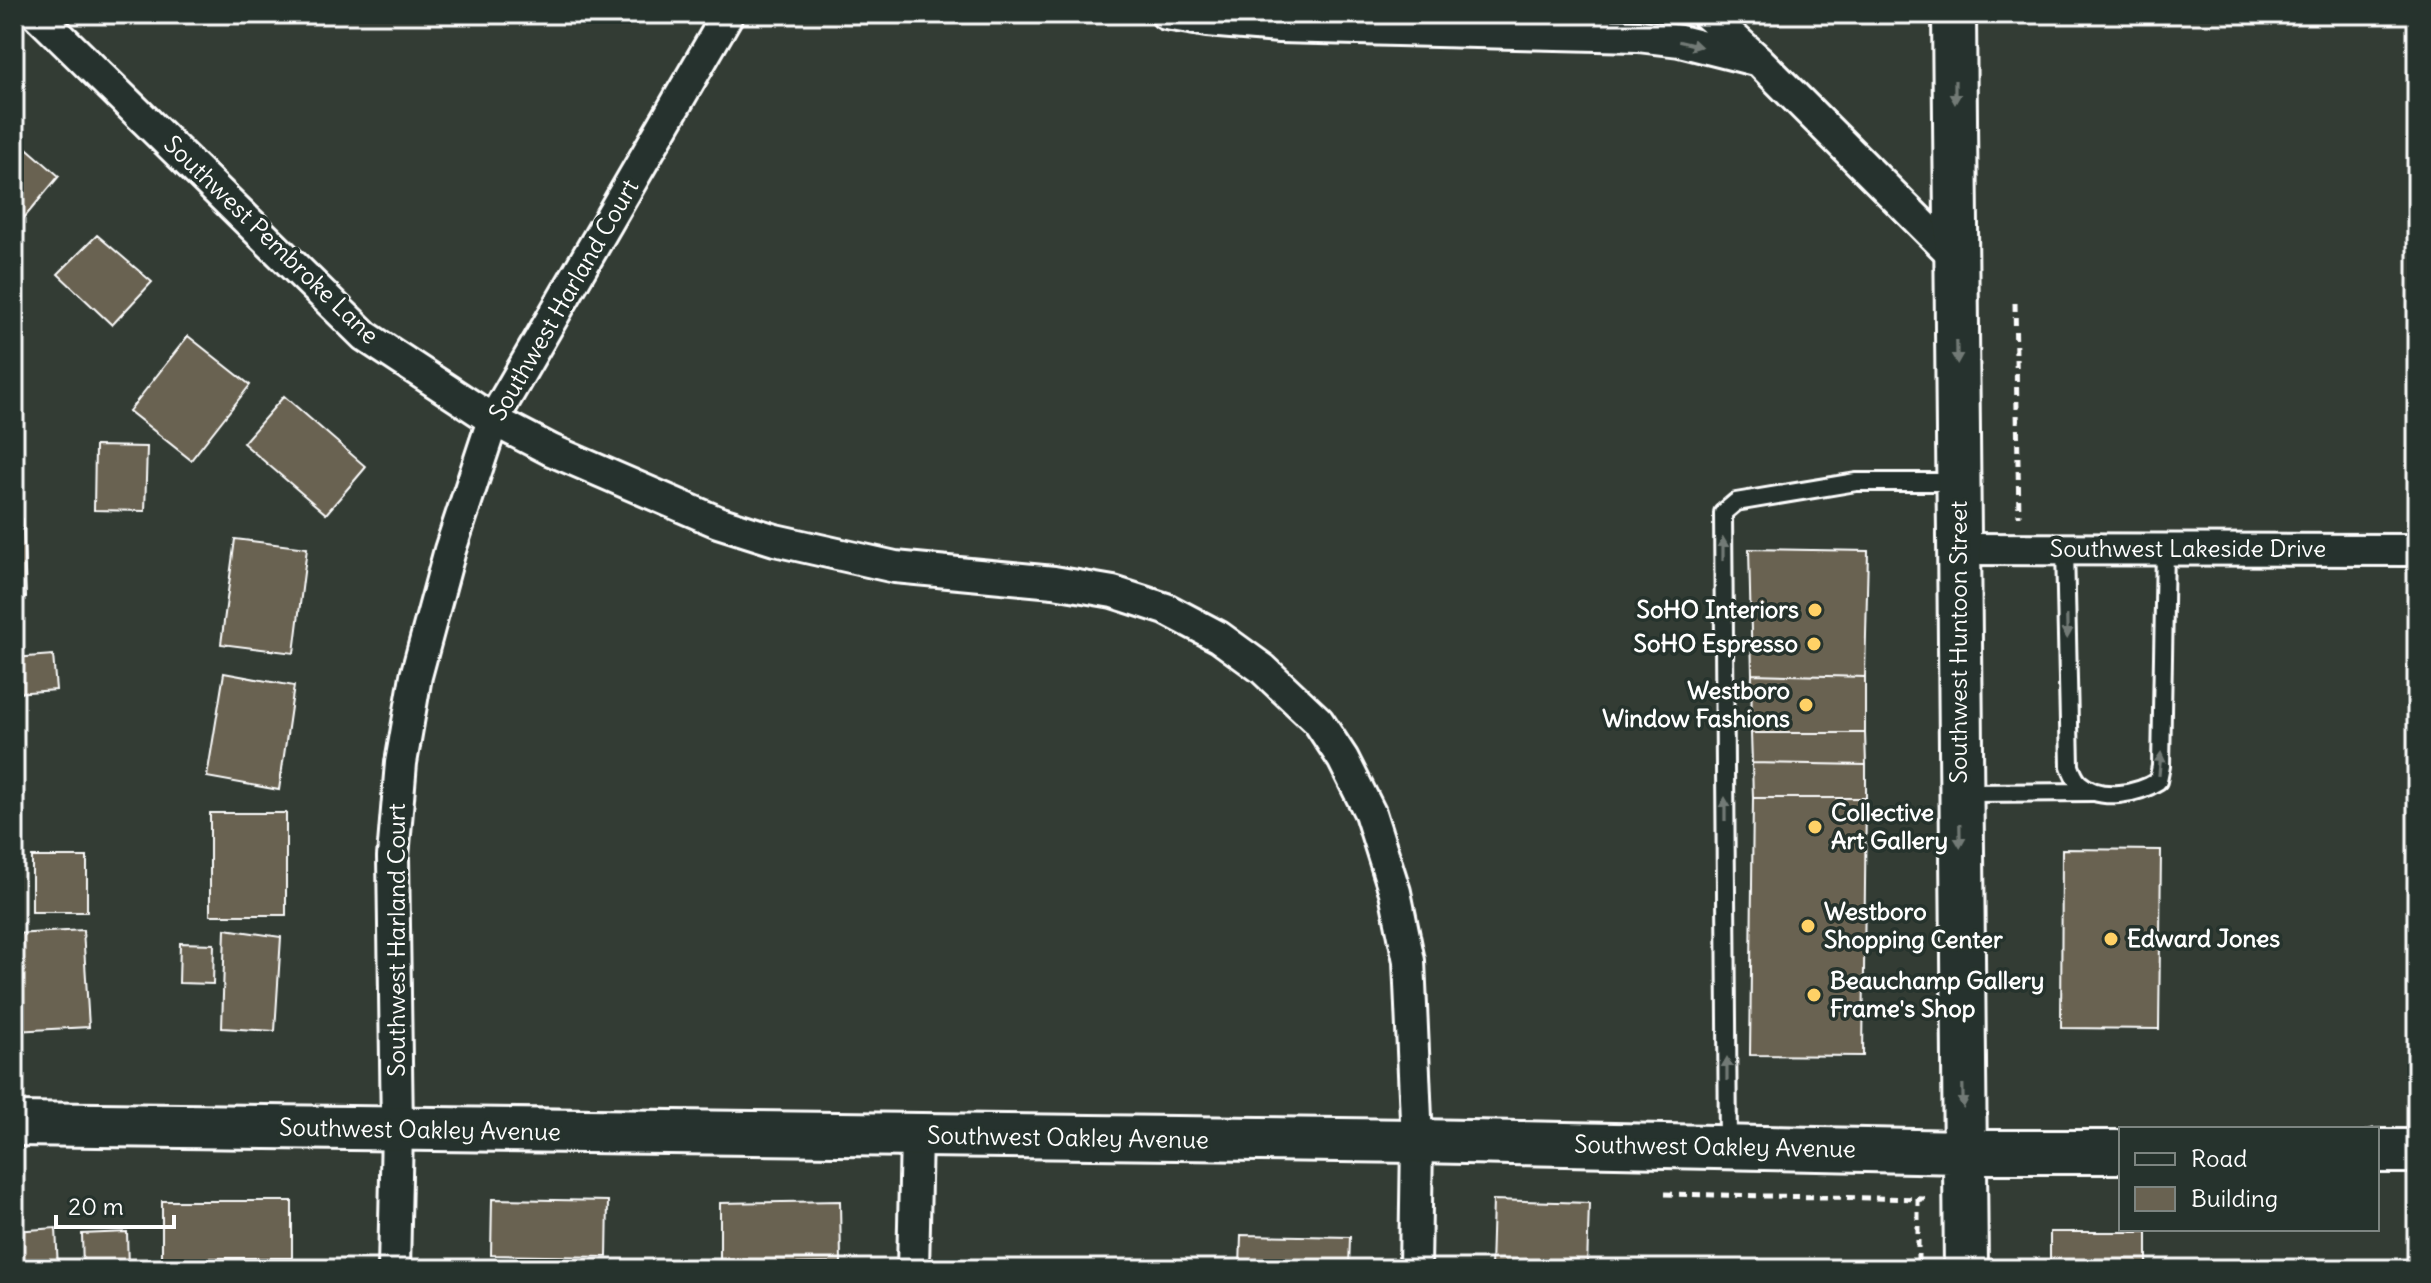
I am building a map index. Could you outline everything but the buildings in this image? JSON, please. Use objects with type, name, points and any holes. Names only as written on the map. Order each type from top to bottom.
[{"type":"street","name":"Southwest Pembroke Lane","points":[[37,14],[365,336],[493,420],[551,450],[718,522],[775,540],[895,567],[1054,582],[1113,592],[1166,609],[1219,637],[1263,669],[1318,721],[1343,759],[1370,813],[1395,892],[1409,961],[1417,1141],[1415,1269]]},
{"type":"street","name":"Southwest Harland Court","points":[[394,1269],[397,1129],[393,857],[401,763],[416,676],[446,564],[493,420],[728,14]]},
{"type":"street","points":[[1166,14],[1279,27],[1638,36],[1680,41],[1759,61]]},
{"type":"street","points":[[1468,31],[1504,14]]},
{"type":"street","points":[[1707,14],[1759,61],[1956,258]]},
{"type":"street","name":"Southwest Huntoon Street","points":[[1954,14],[1966,1269]]},
{"type":"street","name":"Southwest Lakeside Drive","points":[[1958,549],[2417,550]]},
{"type":"street","name":"Southwest Oakley Avenue","points":[[14,1124],[2119,1152]]},
{"type":"street","points":[[913,1269],[916,1136]]},
{"type":"street","points":[[2379,1151],[2417,1151]]},
{"type":"lane","points":[[1728,1147],[1723,513],[1736,502],[1856,482],[1958,482]]},
{"type":"lane","points":[[2065,549],[2070,766],[2078,782],[2093,792]]},
{"type":"lane","points":[[1960,793],[2123,794],[2145,790],[2158,781],[2161,766],[2165,549]]},
{"type":"path","points":[[2015,303],[2020,549]]},
{"type":"path","points":[[1918,1198],[1918,1269]]},
{"type":"place","name":"SoHO Interiors","points":[[1815,610]]},
{"type":"place","name":"SoHO Espresso","points":[[1814,644]]},
{"type":"place","name":"Westboro Window Fashions","points":[[1806,705]]},
{"type":"place","name":"Collective Art Gallery","points":[[1815,827]]},
{"type":"place","name":"Westboro Shopping Center","points":[[1808,926]]},
{"type":"place","name":"Edward Jones","points":[[2111,939]]},
{"type":"place","name":"Beauchamp Gallery Frame's Shop","points":[[1814,995]]}]
